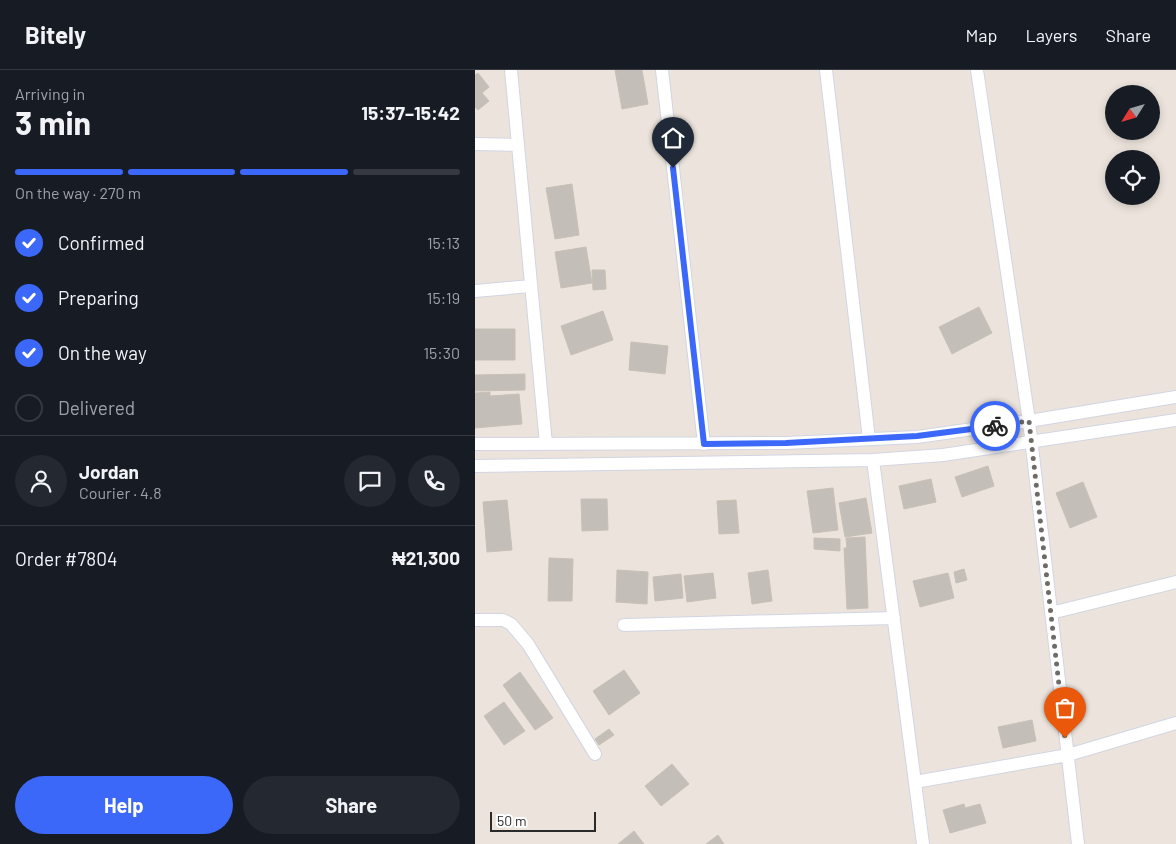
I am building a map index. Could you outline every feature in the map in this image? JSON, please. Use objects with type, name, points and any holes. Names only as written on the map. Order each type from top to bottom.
[{"type":"street","points":[[511,70],[546,444]]},
{"type":"street","points":[[662,70],[704,444]]},
{"type":"street","points":[[826,70],[869,439]]},
{"type":"street","points":[[977,70],[1029,421],[1078,844]]},
{"type":"street","points":[[475,144],[518,145]]},
{"type":"street","points":[[475,290],[531,286]]},
{"type":"street","points":[[475,444],[786,443],[917,436],[1029,421],[1176,397]]},
{"type":"street","points":[[475,466],[786,462],[943,456],[1176,420]]},
{"type":"street","points":[[786,443],[786,462]]},
{"type":"street","points":[[511,466],[512,444]]},
{"type":"street","points":[[873,460],[923,844]]},
{"type":"street","points":[[1051,614],[1176,582]]},
{"type":"street","points":[[624,625],[894,618]]},
{"type":"street","points":[[475,620],[503,620],[511,624],[528,644],[595,754]]},
{"type":"street","points":[[915,782],[1068,755],[1176,723]]},
{"type":"building","points":[[615,70],[642,70],[648,104],[622,109]]},
{"type":"building","points":[[478,73],[489,87],[482,93],[489,101],[478,110],[475,107],[475,75]]},
{"type":"building","points":[[572,184],[579,235],[555,239],[546,188]]},
{"type":"building","points":[[586,247],[592,283],[561,288],[555,252]]},
{"type":"building","points":[[592,270],[605,270],[606,289],[593,290]]},
{"type":"building","points":[[979,307],[992,333],[952,354],[939,327]]},
{"type":"building","points":[[603,311],[613,340],[571,355],[561,326]]},
{"type":"building","points":[[475,329],[515,329],[515,360],[475,360]]},
{"type":"building","points":[[631,342],[668,346],[665,374],[629,370]]},
{"type":"building","points":[[525,374],[525,390],[475,391],[475,375]]},
{"type":"building","points":[[490,392],[490,396],[519,394],[522,424],[475,428],[475,393]]},
{"type":"building","points":[[988,466],[994,486],[962,497],[955,477]]},
{"type":"building","points":[[931,479],[936,502],[904,509],[899,486]]},
{"type":"building","points":[[1083,482],[1097,517],[1070,528],[1056,493]]},
{"type":"building","points":[[833,488],[838,530],[813,533],[807,491]]},
{"type":"building","points":[[866,498],[872,533],[845,537],[839,503]]},
{"type":"building","points":[[581,499],[607,499],[608,530],[582,531]]},
{"type":"building","points":[[507,500],[512,550],[487,552],[483,502]]},
{"type":"building","points":[[736,500],[739,533],[719,534],[717,501]]},
{"type":"building","points":[[865,537],[868,608],[847,609],[844,548],[847,548],[846,538]]},
{"type":"building","points":[[814,538],[840,539],[840,551],[814,549]]},
{"type":"building","points":[[549,558],[573,559],[572,601],[548,601]]},
{"type":"building","points":[[964,569],[967,580],[956,583],[954,572]]},
{"type":"building","points":[[617,570],[648,572],[647,604],[616,602]]},
{"type":"building","points":[[768,570],[772,601],[752,604],[748,573]]},
{"type":"building","points":[[713,573],[716,598],[687,602],[684,576]]},
{"type":"building","points":[[948,573],[954,598],[920,607],[913,581]]},
{"type":"building","points":[[681,574],[683,598],[655,601],[653,577]]},
{"type":"building","points":[[624,670],[640,693],[609,715],[593,691]]},
{"type":"building","points":[[520,672],[553,718],[535,730],[503,685]]},
{"type":"building","points":[[504,702],[525,731],[504,745],[484,716]]},
{"type":"building","points":[[1032,720],[1036,741],[1003,748],[998,727]]},
{"type":"building","points":[[609,729],[614,735],[599,745],[595,739]]},
{"type":"building","points":[[672,764],[689,784],[661,806],[645,786]]},
{"type":"building","points":[[964,804],[965,808],[980,804],[986,823],[950,833],[943,810]]},
{"type":"building","points":[[634,831],[644,844],[618,844]]},
{"type":"building","points":[[718,835],[724,844],[706,844]]},
{"type":"way so far","points":[[995,426],[1029,421],[1065,738]]},
{"type":"route","points":[[673,168],[704,444],[786,443],[917,436],[995,426]]}]
